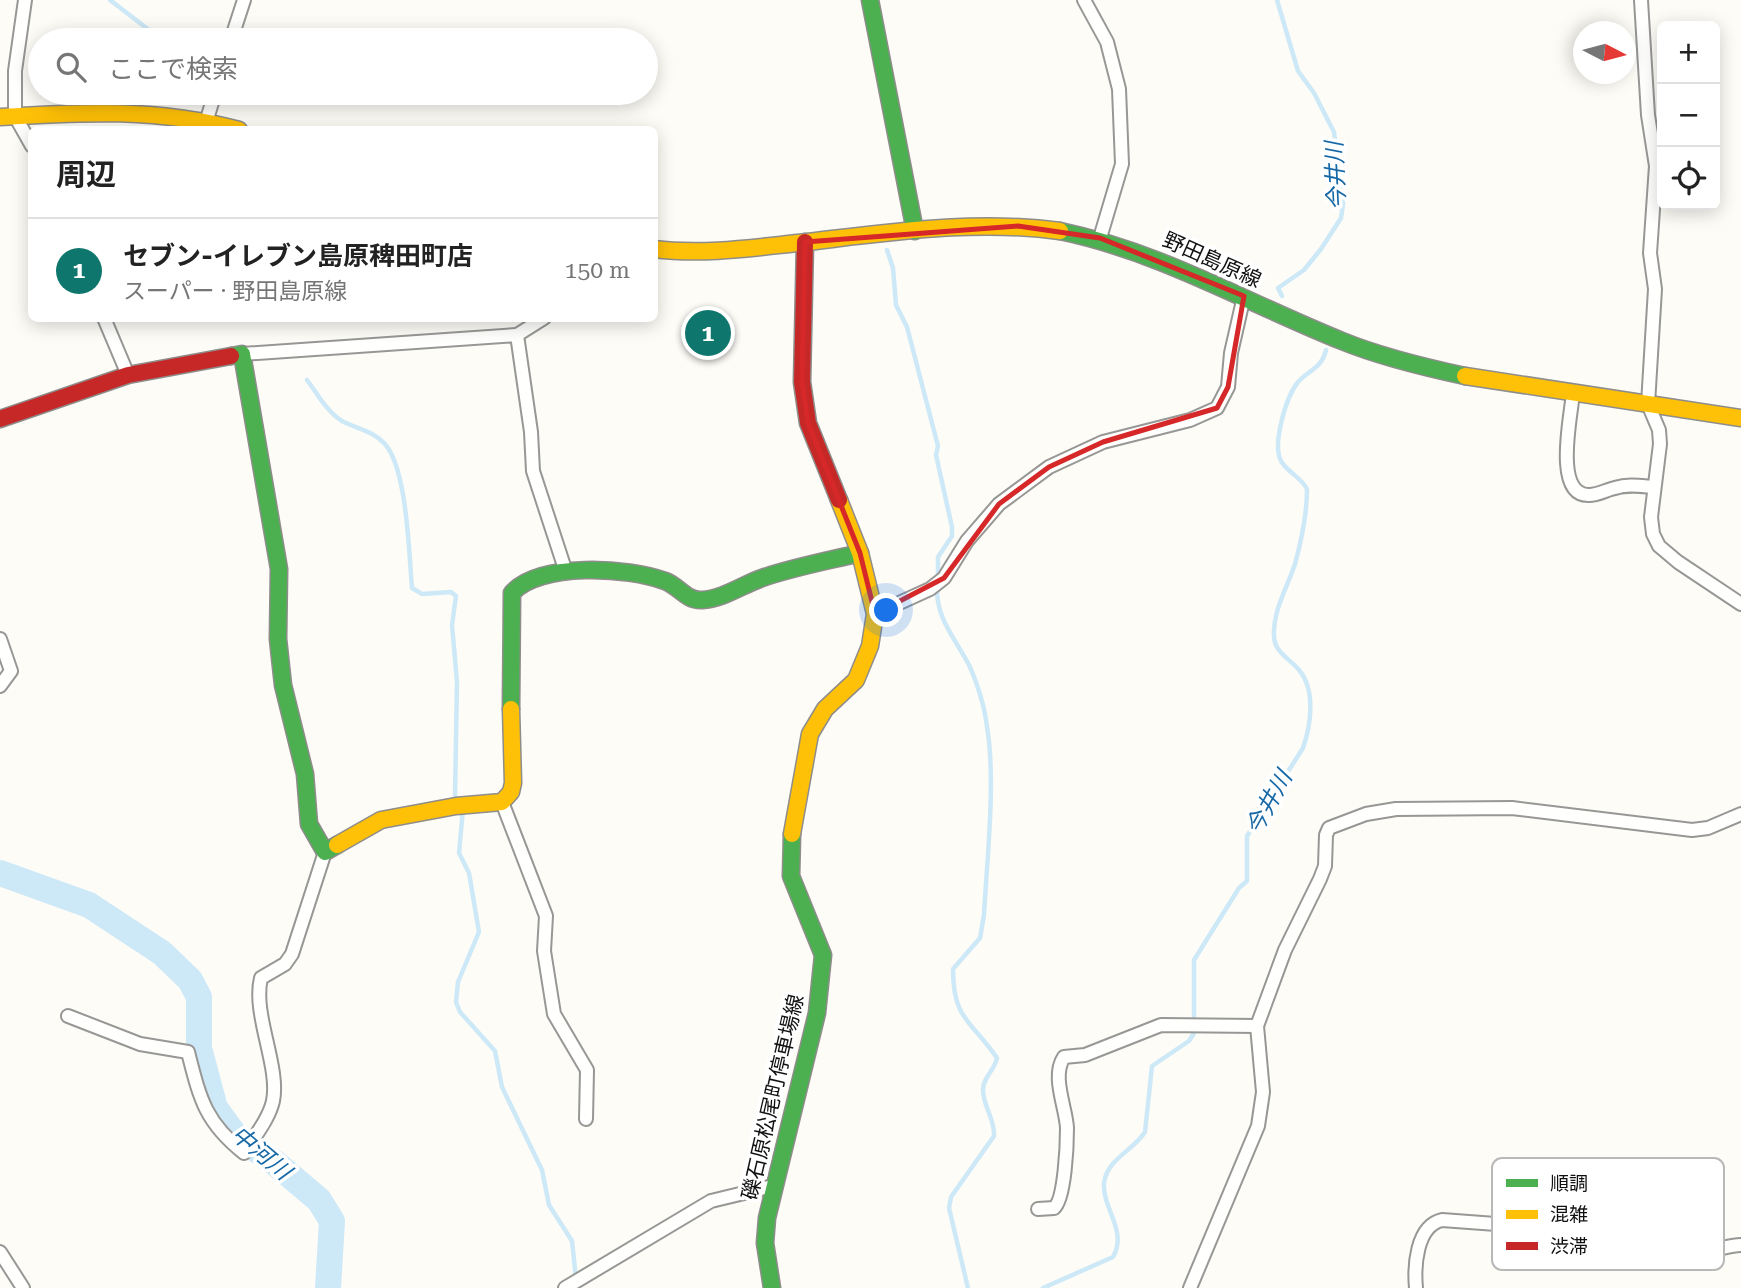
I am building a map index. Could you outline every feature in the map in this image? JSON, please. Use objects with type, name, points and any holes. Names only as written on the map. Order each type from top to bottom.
[{"type":"main road","points":[[870,0],[915,231]]},
{"type":"main road","points":[[8,117],[106,111],[207,119],[227,126]]},
{"type":"main road","name":"野田島原線","points":[[658,249],[714,251],[978,225],[1018,226],[1100,238],[1151,254],[1302,325],[1385,357],[1463,377],[1741,418]]},
{"type":"main road","name":"礫石原松尾町停車場線","points":[[772,1288],[765,1244],[773,1186],[817,1013],[823,955],[791,876],[792,837],[810,734],[825,709],[856,680],[870,646],[875,614],[860,553],[808,423],[802,382],[806,242]]},
{"type":"main road","points":[[0,419],[128,375],[242,354],[279,569],[278,639],[283,685],[305,774],[309,824],[325,852],[381,820],[426,814],[461,805],[502,802],[511,792],[512,593],[519,582],[565,569],[596,574],[631,573],[666,581],[693,600],[718,599],[747,583],[860,553]]},
{"type":"street","points":[[25,0],[8,117],[28,141]]},
{"type":"street","points":[[235,28],[244,0]]},
{"type":"street","points":[[1084,0],[1107,41],[1119,89],[1122,164],[1100,238]]},
{"type":"street","points":[[1641,0],[1648,116],[1656,166],[1650,253],[1655,289],[1647,404],[1659,430],[1660,444],[1653,487],[1653,534],[1659,546],[1741,604]]},
{"type":"street","points":[[207,119],[211,105]]},
{"type":"street","points":[[875,614],[930,589],[944,578],[967,541],[999,504],[1049,467],[1103,442],[1190,420],[1217,408],[1228,387],[1231,353],[1244,296]]},
{"type":"street","points":[[106,322],[128,375]]},
{"type":"street","points":[[242,354],[517,335],[538,322]]},
{"type":"street","points":[[517,335],[531,432],[533,471],[565,569]]},
{"type":"street","points":[[1573,393],[1567,468],[1571,486],[1577,492],[1590,495],[1624,486],[1653,487]]},
{"type":"street","points":[[0,639],[11,671],[0,686]]},
{"type":"street","points":[[502,802],[546,916],[544,951],[554,1014],[587,1070],[586,1119]]},
{"type":"street","points":[[1191,1288],[1262,1110],[1257,1026],[1285,950],[1320,879],[1329,828],[1366,814],[1396,809],[1512,808],[1692,830],[1708,828],[1741,814]]},
{"type":"street","points":[[68,1016],[140,1044],[188,1052],[199,1095],[212,1124],[244,1153],[270,1112],[274,1095],[261,1000],[261,978],[285,964],[292,954],[325,852]]},
{"type":"street","points":[[1038,1209],[1054,1208],[1060,1200],[1067,1125],[1062,1104],[1061,1060],[1068,1056],[1085,1055],[1161,1025],[1257,1026]]},
{"type":"street","points":[[572,1284],[711,1201],[773,1186]]},
{"type":"street","points":[[1416,1288],[1417,1255],[1427,1229],[1442,1220],[1492,1224]]},
{"type":"street","points":[[0,1252],[23,1288]]},
{"type":"highlighted area","points":[[1018,226],[1100,238],[1244,296],[1228,387],[1217,408],[1103,442],[1049,467],[999,504],[944,578],[875,614],[860,553],[808,423],[802,382],[805,242]]},
{"type":"waterway","points":[[110,0],[146,28]]},
{"type":"waterway","name":"今井川","points":[[1277,0],[1298,71],[1314,93],[1334,132],[1343,204],[1341,218],[1321,249],[1304,270],[1278,288],[1282,296]]},
{"type":"waterway","points":[[887,250],[893,268],[896,305],[907,327],[938,446],[936,455],[952,527],[952,536],[938,557],[938,579]]},
{"type":"waterway","name":"今井川","points":[[1043,1288],[1113,1257],[1118,1238],[1104,1192],[1106,1175],[1115,1161],[1145,1132],[1152,1066],[1189,1041],[1194,1033],[1194,960],[1239,888],[1247,881],[1247,836],[1303,748],[1306,739],[1310,718],[1308,687],[1299,670],[1277,647],[1274,626],[1295,564],[1305,517],[1307,489],[1281,461],[1278,444],[1285,409],[1293,389],[1318,365],[1326,350]]},
{"type":"waterway","points":[[307,380],[337,417],[375,436],[385,444],[392,456],[406,512],[412,588],[422,594],[451,592],[456,596],[452,625],[457,682],[455,796],[459,801]]},
{"type":"waterway","points":[[937,587],[943,619],[975,679],[990,748],[991,795],[984,915],[980,938],[953,969],[960,1010],[997,1058],[983,1090],[994,1136],[951,1197],[949,1208],[968,1288]]},
{"type":"waterway","points":[[463,809],[459,853],[469,873],[479,932],[458,982],[456,1002],[460,1012],[495,1051],[502,1087],[542,1170],[549,1205],[572,1241],[577,1288]]},
{"type":"waterway","name":"中河川","points":[[0,873],[89,905],[162,953],[190,980],[199,997],[199,1048],[215,1108],[234,1134],[274,1162],[319,1200],[332,1221],[328,1288]]},
{"type":"traffic: fast","points":[[870,0],[915,231]]},
{"type":"traffic: fast","points":[[1060,231],[1097,240],[1169,265],[1357,347],[1465,376]]},
{"type":"traffic: fast","points":[[231,356],[242,354],[279,569],[278,639],[283,685],[305,774],[309,824],[325,852],[337,845]]},
{"type":"traffic: fast","points":[[511,709],[512,593],[525,583],[563,572],[607,570],[665,581],[687,596],[702,600],[725,594],[774,574],[860,553]]},
{"type":"traffic: fast","points":[[772,1288],[765,1243],[767,1218],[817,1013],[823,955],[791,876],[792,834]]},
{"type":"traffic: slow","points":[[0,117],[120,113],[180,118],[222,126]]},
{"type":"traffic: slow","points":[[658,249],[726,250],[962,227],[995,226],[1060,231]]},
{"type":"traffic: slow","points":[[1465,376],[1741,418]]},
{"type":"traffic: slow","points":[[792,834],[810,734],[825,709],[856,680],[870,646],[875,614],[860,553],[839,500]]},
{"type":"traffic: slow","points":[[337,845],[381,820],[456,806],[502,802],[511,792],[513,783],[511,709]]},
{"type":"traffic: jam","points":[[805,242],[802,382],[808,423],[839,500]]},
{"type":"traffic: jam","points":[[0,419],[128,375],[231,356]]},
{"type":"place","name":"セブン-イレブン島原稗田町店","points":[[708,333]]}]
